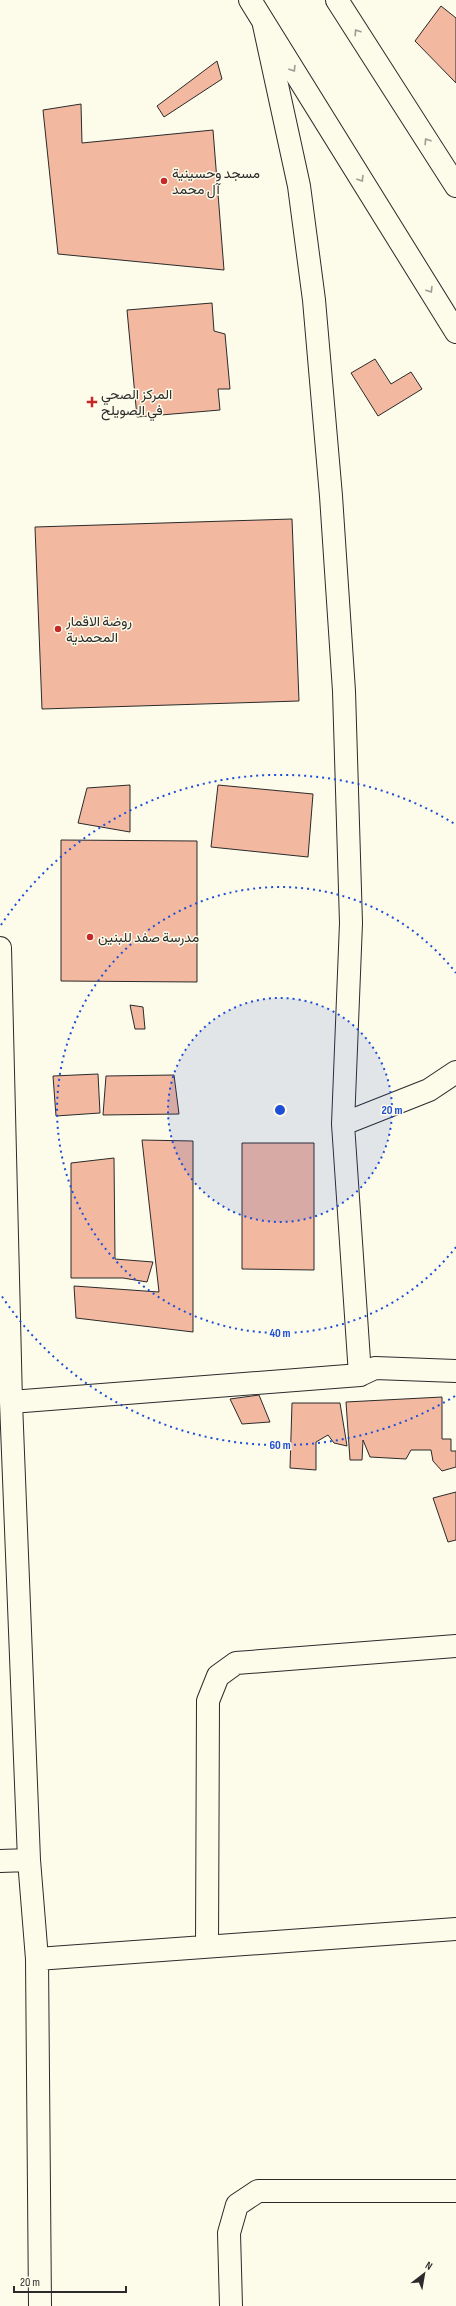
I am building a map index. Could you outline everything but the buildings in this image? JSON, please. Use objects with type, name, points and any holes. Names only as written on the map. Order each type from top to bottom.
[{"type":"street","points":[[250,0],[456,332]]},
{"type":"street","points":[[337,0],[453,172]]},
{"type":"street","points":[[263,20],[299,186],[314,300],[331,496],[344,691],[351,923],[343,1124],[360,1375]]},
{"type":"street","points":[[0,948],[11,1402],[29,1860],[37,1959],[40,2306]]},
{"type":"street","points":[[343,1124],[429,1090],[456,1072]]},
{"type":"street","points":[[11,1402],[360,1375],[375,1368],[456,1371]]},
{"type":"street","points":[[208,1946],[208,1701],[218,1676],[236,1663],[456,1646]]},
{"type":"street","points":[[0,1861],[29,1860]]},
{"type":"street","points":[[37,1959],[456,1929]]},
{"type":"street","points":[[231,2306],[229,2233],[237,2204],[258,2191],[456,2191]]},
{"type":"place","name":"مسجد وحسينية آل محمد","points":[[164,181]]},
{"type":"place","name":"المركز الصحي في الصويلح","points":[[92,402]]},
{"type":"place","name":"روضة الاقمار المحمدية","points":[[58,629]]},
{"type":"place","name":"مدرسة صفد للبنين","points":[[90,937]]}]
